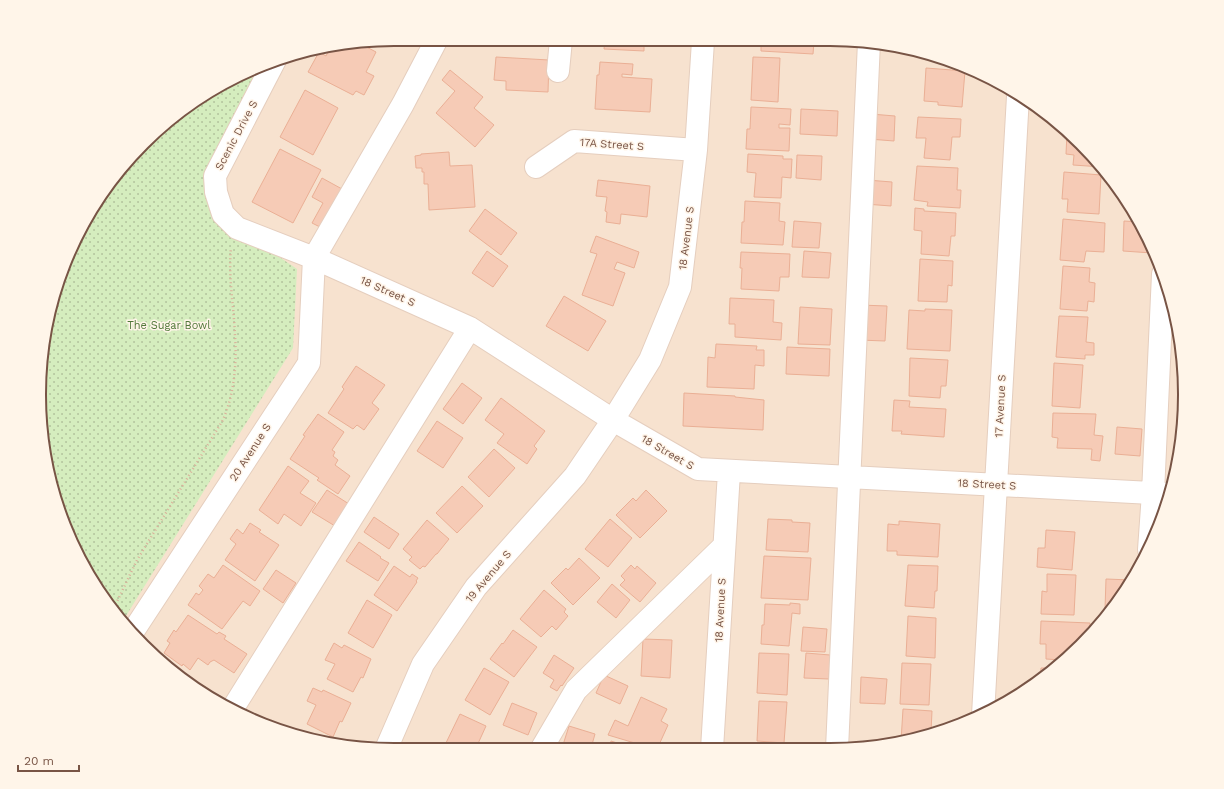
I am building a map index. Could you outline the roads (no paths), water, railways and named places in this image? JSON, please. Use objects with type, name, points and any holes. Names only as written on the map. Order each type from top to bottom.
[{"type":"street","points":[[314,258],[403,104],[433,46]]},
{"type":"street","points":[[558,71],[560,46]]},
{"type":"street","name":"18 Avenue S","points":[[613,420],[650,360],[680,286],[696,150],[703,46]]},
{"type":"street","points":[[837,743],[869,48]]},
{"type":"street","name":"Scenic Drive S","points":[[230,221],[216,192],[215,176],[272,68]]},
{"type":"street","name":"17 Avenue S","points":[[983,707],[1018,102]]},
{"type":"street","name":"17A Street S","points":[[536,167],[574,141],[696,150]]},
{"type":"street","name":"18 Street S","points":[[230,221],[470,328],[613,420],[698,470],[1162,494]]},
{"type":"street","name":"20 Avenue S","points":[[135,628],[308,364],[314,258]]},
{"type":"street","points":[[1158,512],[1162,494],[1163,293]]},
{"type":"street","points":[[235,704],[470,328]]},
{"type":"street","name":"19 Avenue S","points":[[389,743],[423,664],[476,587],[576,476],[613,420]]},
{"type":"street","name":"18 Avenue S","points":[[712,743],[729,472]]},
{"type":"street","points":[[545,743],[576,690],[724,546]]},
{"type":"park label","name":"The Sugar Bowl","points":[[169,325]]}]
